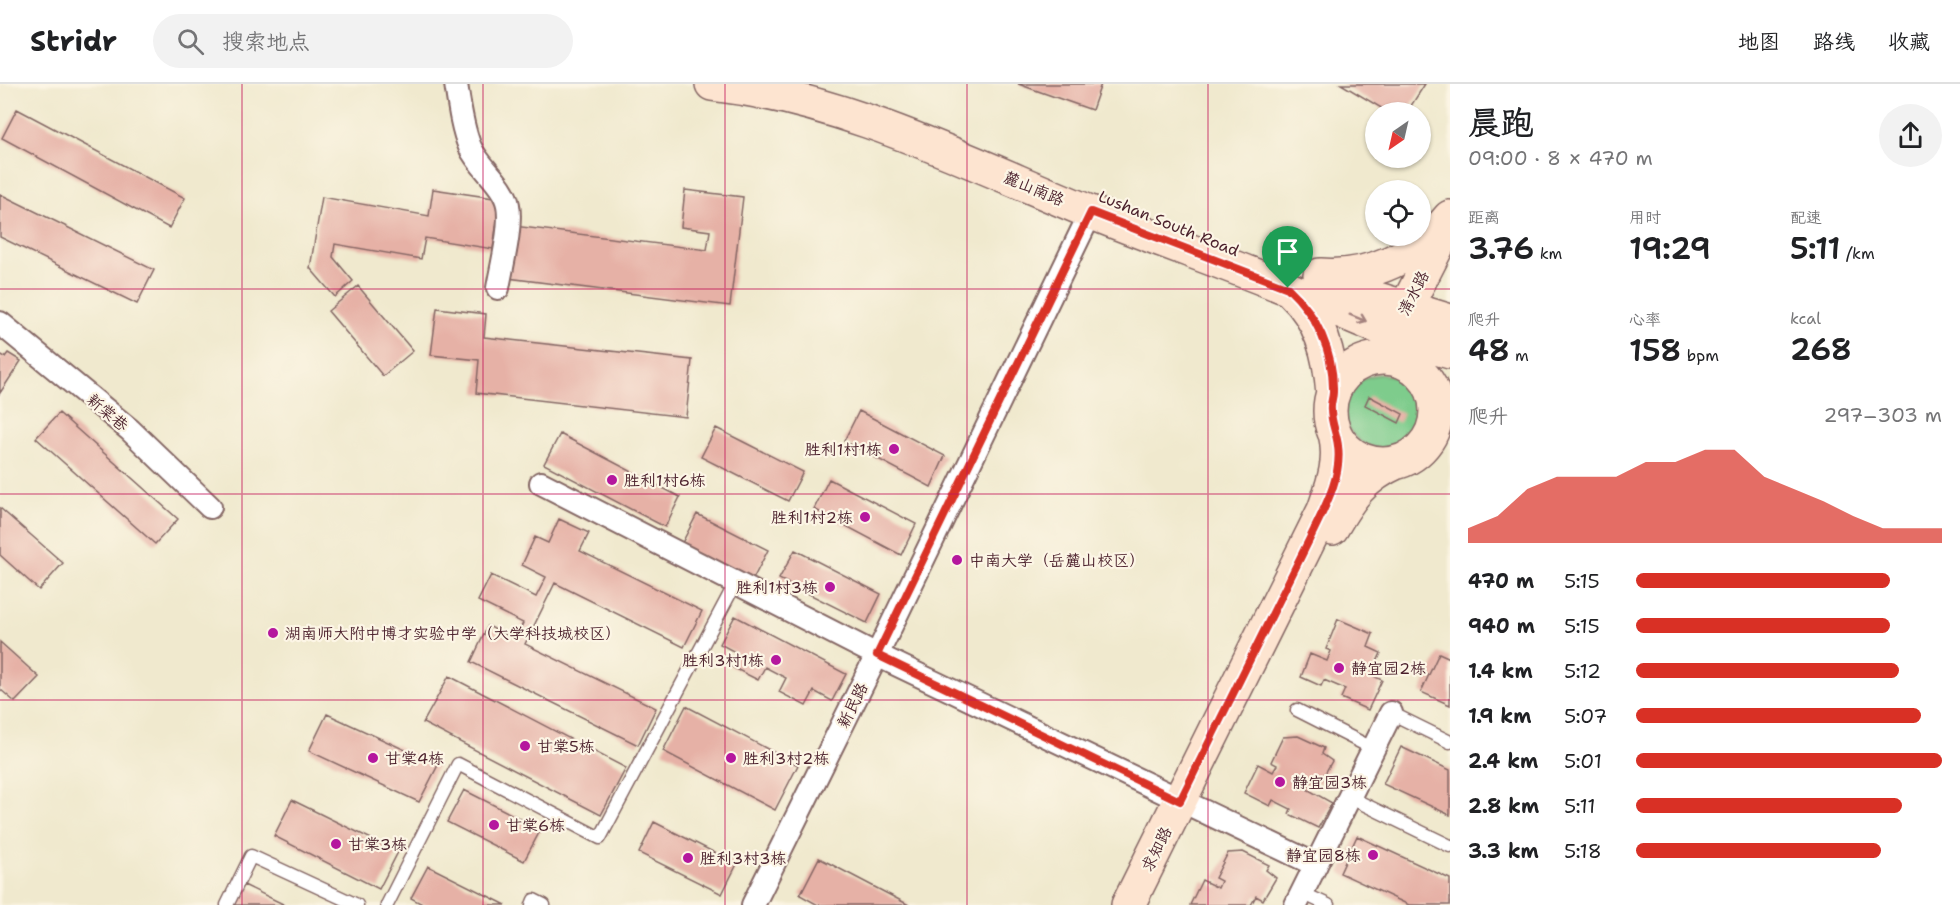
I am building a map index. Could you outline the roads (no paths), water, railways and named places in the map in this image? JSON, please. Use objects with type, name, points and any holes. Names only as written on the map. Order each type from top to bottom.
[{"type":"main road","name":"麓山南路","points":[[712,84],[793,99],[860,119],[938,148],[1091,212],[1291,280]]},
{"type":"main road","name":"Lushan South Road","points":[[788,84],[845,98],[909,119],[1291,280],[1399,320]]},
{"type":"main road","points":[[1333,394],[1328,354],[1319,329],[1291,280],[1351,274],[1378,268],[1422,245],[1450,219]]},
{"type":"main road","name":"清水路","points":[[1367,360],[1380,350],[1399,320],[1450,219]]},
{"type":"main road","points":[[1399,320],[1448,337],[1435,376],[1442,403]]},
{"type":"main road","points":[[1390,359],[1413,367],[1422,374],[1442,403],[1436,409],[1435,424],[1430,437],[1410,457],[1397,462],[1379,464],[1361,459],[1346,448],[1335,433],[1331,420],[1330,407],[1338,382],[1346,373],[1367,360],[1390,359]]},
{"type":"main road","name":"求知路","points":[[1143,905],[1186,804],[1324,510],[1337,473],[1338,446],[1335,433]]},
{"type":"main road","name":"求知路","points":[[1128,905],[1186,804],[1343,508],[1367,479],[1397,462]]},
{"type":"street","points":[[456,84],[470,147],[482,167],[503,192],[508,204],[498,288]]},
{"type":"street","name":"新民路","points":[[753,905],[877,655],[1091,212]]},
{"type":"street","name":"新棠巷","points":[[0,323],[130,430],[210,507]]},
{"type":"street","points":[[541,483],[877,655],[1316,865]]},
{"type":"street","points":[[1299,899],[1391,713]]},
{"type":"lane","points":[[387,905],[458,764],[600,838],[735,584]]},
{"type":"lane","points":[[1297,710],[1374,749]]},
{"type":"lane","points":[[1391,713],[1450,742]]},
{"type":"lane","points":[[1350,798],[1450,846]]},
{"type":"lane","points":[[227,905],[251,856],[357,905]]},
{"type":"lane","points":[[1299,899],[1328,905]]},
{"type":"lane","points":[[532,905],[534,900],[544,905]]},
{"type":"place","name":"胜利1村1栋","points":[[894,449]]},
{"type":"place","name":"胜利1村6栋","points":[[612,480]]},
{"type":"place","name":"胜利1村2栋","points":[[865,517]]},
{"type":"place","name":"中南大学（岳麓山校区）","points":[[957,560]]},
{"type":"place","name":"胜利1村3栋","points":[[830,587]]},
{"type":"place","name":"湖南师大附中博才实验中学（大学科技城校区）","points":[[273,633]]},
{"type":"place","name":"胜利3村1栋","points":[[776,660]]},
{"type":"place","name":"静宜园2栋","points":[[1339,668]]},
{"type":"place","name":"甘棠5栋","points":[[525,746]]},
{"type":"place","name":"甘棠4栋","points":[[373,758]]},
{"type":"place","name":"胜利3村2栋","points":[[731,758]]},
{"type":"place","name":"静宜园3栋","points":[[1280,782]]},
{"type":"place","name":"甘棠6栋","points":[[494,825]]},
{"type":"place","name":"甘棠3栋","points":[[336,844]]},
{"type":"place","name":"静宜园8栋","points":[[1373,855]]},
{"type":"place","name":"胜利3村3栋","points":[[688,858]]}]
